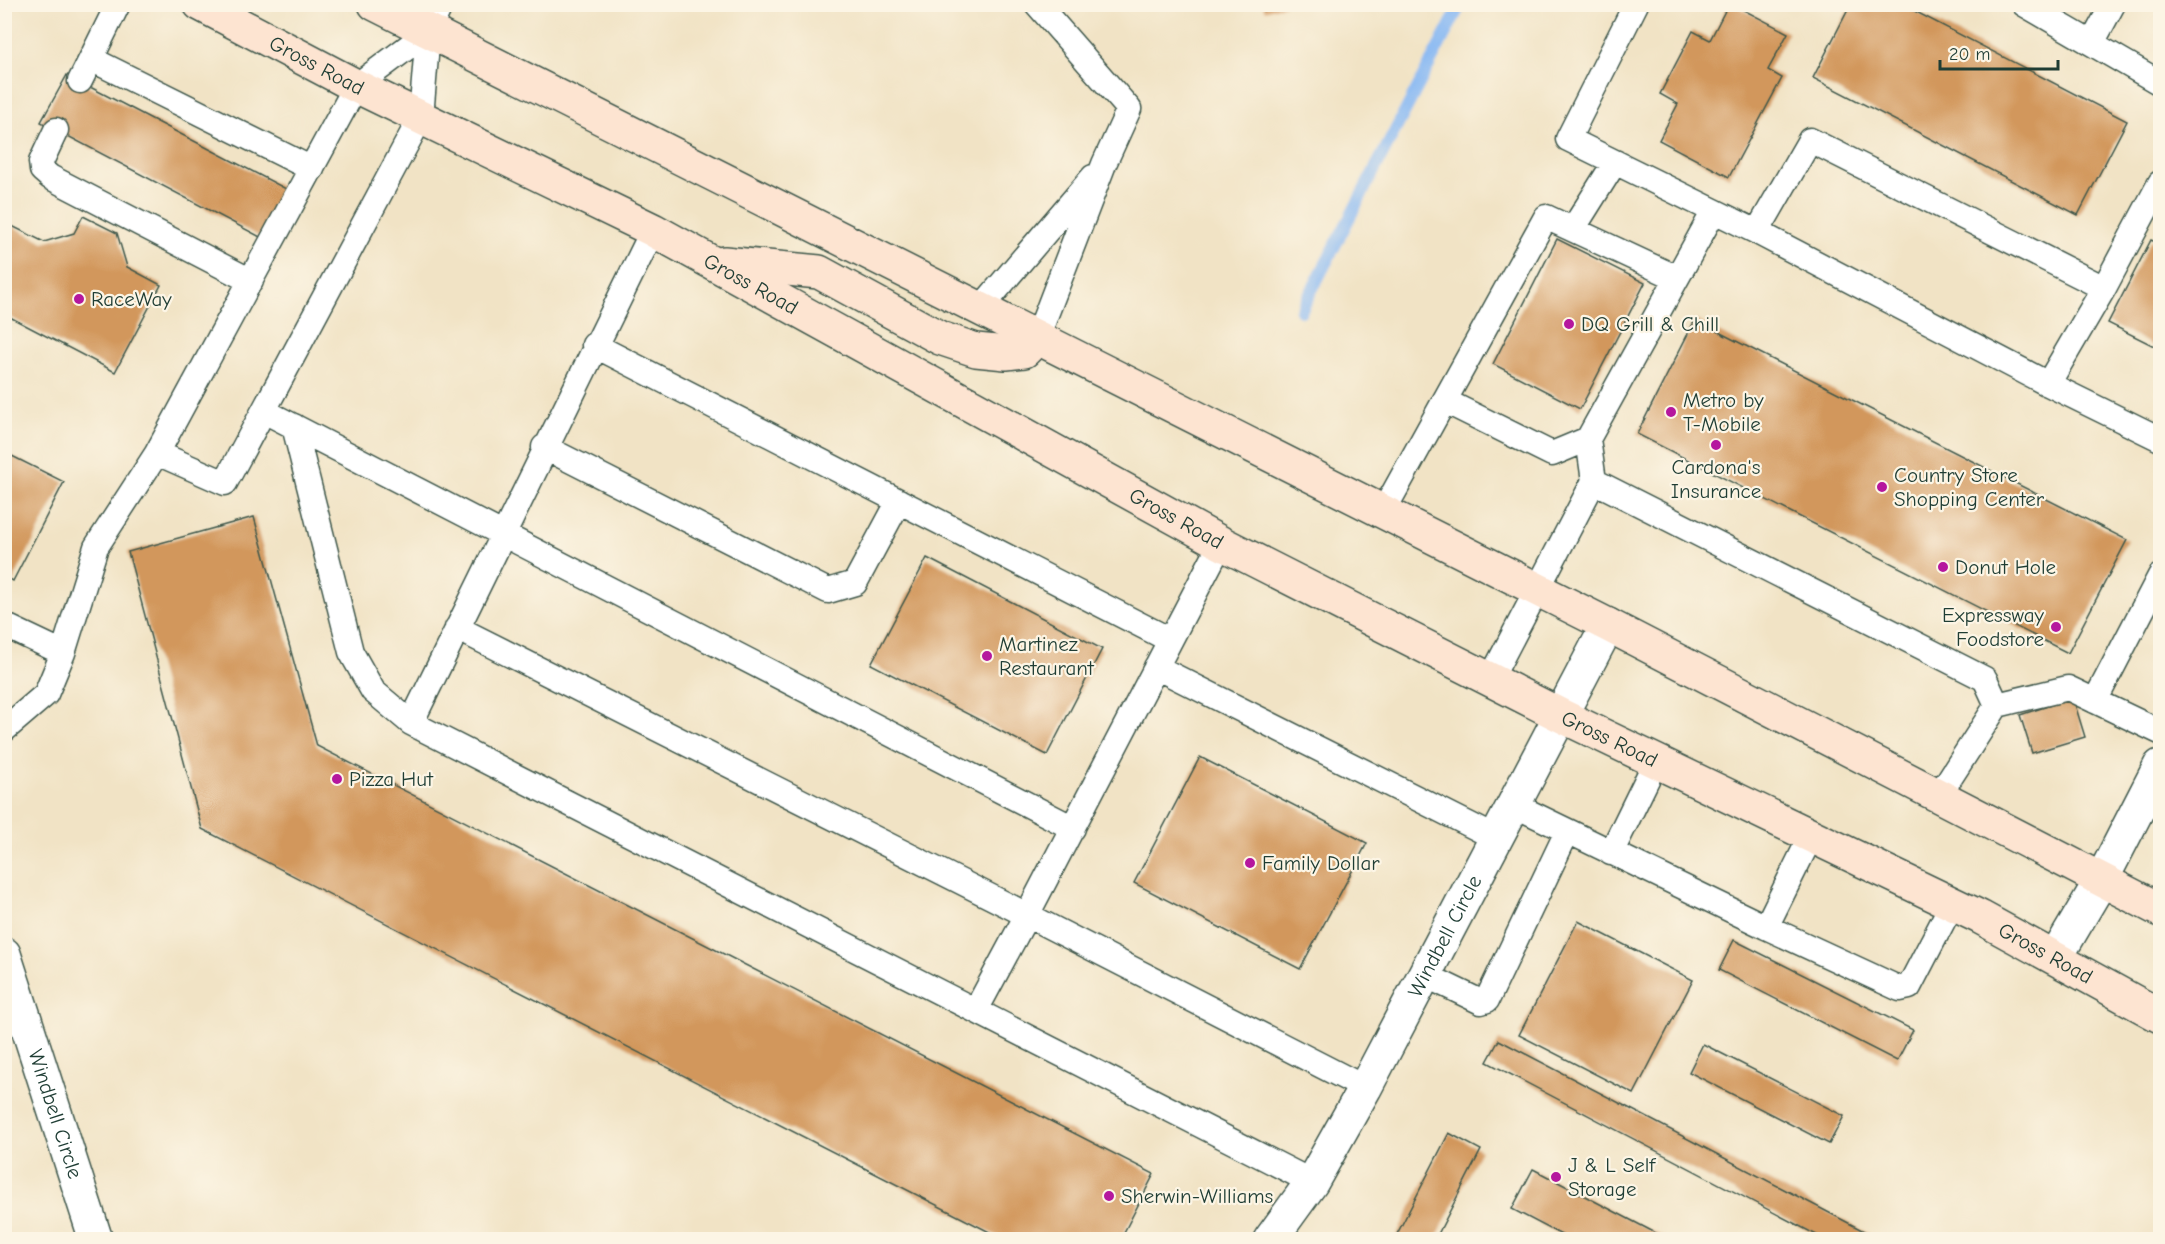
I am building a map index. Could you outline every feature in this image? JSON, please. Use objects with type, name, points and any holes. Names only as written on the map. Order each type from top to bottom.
[{"type":"main road","name":"Gross Road","points":[[200,4],[356,86],[653,230],[1221,543],[1560,715],[1952,903],[2056,957],[2160,1016]]},
{"type":"main road","points":[[375,4],[435,18],[980,309],[1608,625],[2160,910]]},
{"type":"main road","points":[[711,261],[819,272],[940,338],[976,350],[1006,353],[1024,351],[1037,338]]},
{"type":"street","name":"Windbell Circle","points":[[1270,1239],[1312,1182],[1365,1088],[1494,837],[1608,625]]},
{"type":"street","points":[[2056,957],[2102,879],[2160,766]]},
{"type":"street","name":"Windbell Circle","points":[[4,954],[96,1239]]},
{"type":"lane","points":[[80,81],[118,4]]},
{"type":"lane","points":[[1037,4],[1129,109],[1104,164],[1037,338]]},
{"type":"lane","points":[[1636,4],[1568,139],[1757,232],[2048,384],[2160,439]]},
{"type":"lane","points":[[2024,4],[2160,83]]},
{"type":"lane","points":[[2092,43],[2113,4]]},
{"type":"lane","points":[[4,730],[46,694],[63,653],[96,547],[157,453],[356,86],[435,18]]},
{"type":"lane","points":[[157,453],[225,483],[421,117],[435,18]]},
{"type":"lane","points":[[91,59],[312,169]]},
{"type":"lane","points":[[56,130],[41,162],[42,170],[50,177],[251,281]]},
{"type":"lane","points":[[1757,232],[1810,141],[2104,288]]},
{"type":"lane","points":[[1573,229],[1615,162]]},
{"type":"lane","points":[[980,309],[1104,164]]},
{"type":"lane","points":[[2048,384],[2104,288],[2160,183]]},
{"type":"lane","points":[[1490,680],[1594,482],[1588,439],[1714,211]]},
{"type":"lane","points":[[1383,512],[1546,217],[1677,278]]},
{"type":"lane","points":[[411,723],[594,345],[653,230]]},
{"type":"lane","points":[[594,345],[1170,640]]},
{"type":"lane","points":[[1445,400],[1552,454],[1588,439]]},
{"type":"lane","points":[[264,411],[1073,828]]},
{"type":"lane","points":[[294,426],[351,652],[373,691],[411,723],[1312,1182]]},
{"type":"lane","points":[[544,447],[828,591],[855,583],[899,501]]},
{"type":"lane","points":[[1594,482],[1985,679],[1997,705]]},
{"type":"lane","points":[[976,1010],[1221,543]]},
{"type":"lane","points":[[2095,701],[2160,576]]},
{"type":"lane","points":[[4,625],[63,653]]},
{"type":"lane","points":[[457,628],[1365,1088]]},
{"type":"lane","points":[[1156,667],[1494,837]]},
{"type":"lane","points":[[1939,795],[1997,705],[2068,688],[2160,732]]},
{"type":"lane","points":[[1611,853],[1656,761]]},
{"type":"lane","points":[[1512,804],[1900,989],[1909,987],[1952,903]]},
{"type":"lane","points":[[1425,975],[1481,1002],[1486,1000],[1567,832]]},
{"type":"lane","points":[[1766,927],[1811,836]]},
{"type":"building","points":[[1262,4],[1285,4],[1285,5],[1265,11]]},
{"type":"building","points":[[1851,4],[1901,4],[2127,121],[2078,215],[1813,78]]},
{"type":"building","points":[[1728,5],[1734,5],[1788,33],[1768,70],[1782,78],[1729,177],[1659,140],[1678,104],[1660,94],[1693,31],[1710,40]]},
{"type":"building","points":[[67,75],[292,192],[266,240],[41,122]]},
{"type":"building","name":"RaceWay","points":[[83,216],[117,233],[127,267],[161,285],[115,372],[4,314],[4,222],[44,242],[74,233]]},
{"type":"building","name":"DQ Grill & Chill","points":[[1557,239],[1645,283],[1580,409],[1493,364]]},
{"type":"building","points":[[2151,240],[2160,244],[2160,349],[2108,323]]},
{"type":"building","name":"Country Store Shopping Center","points":[[1695,320],[2127,540],[2068,653],[1637,434]]},
{"type":"building","points":[[4,452],[64,482],[13,581],[4,576]]},
{"type":"building","points":[[254,517],[317,746],[1154,1174],[1120,1240],[1005,1240],[202,829],[128,552]]},
{"type":"building","name":"Martinez Restaurant","points":[[927,558],[1102,649],[1047,755],[871,664]]},
{"type":"building","points":[[2073,698],[2085,737],[2032,753],[2020,715]]},
{"type":"building","name":"Family Dollar","points":[[1200,757],[1367,843],[1300,969],[1134,883]]},
{"type":"building","points":[[1578,921],[1693,980],[1634,1094],[1519,1035]]},
{"type":"building","points":[[1734,940],[1913,1030],[1897,1061],[1719,970]]},
{"type":"building","points":[[1499,1040],[1881,1240],[1826,1240],[1487,1062]]},
{"type":"building","points":[[1703,1044],[1844,1116],[1829,1144],[1689,1072]]},
{"type":"building","points":[[1449,1133],[1481,1150],[1435,1240],[1394,1240]]},
{"type":"building","points":[[1533,1169],[1669,1240],[1571,1240],[1512,1209]]},
{"type":"waterway","points":[[1301,311],[1461,4]]},
{"type":"place","name":"RaceWay","points":[[79,299]]},
{"type":"place","name":"DQ Grill & Chill","points":[[1569,324]]},
{"type":"place","name":"Metro by T-Mobile","points":[[1671,412]]},
{"type":"place","name":"Cardona's Insurance","points":[[1716,445]]},
{"type":"place","name":"Country Store Shopping Center","points":[[1882,487]]},
{"type":"place","name":"Donut Hole","points":[[1943,567]]},
{"type":"place","name":"Expressway Foodstore","points":[[2056,627]]},
{"type":"place","name":"Martinez Restaurant","points":[[987,656]]},
{"type":"place","name":"Pizza Hut","points":[[337,779]]},
{"type":"place","name":"Family Dollar","points":[[1250,863]]},
{"type":"place","name":"J & L Self Storage","points":[[1556,1177]]},
{"type":"place","name":"Sherwin-Williams","points":[[1109,1196]]}]
